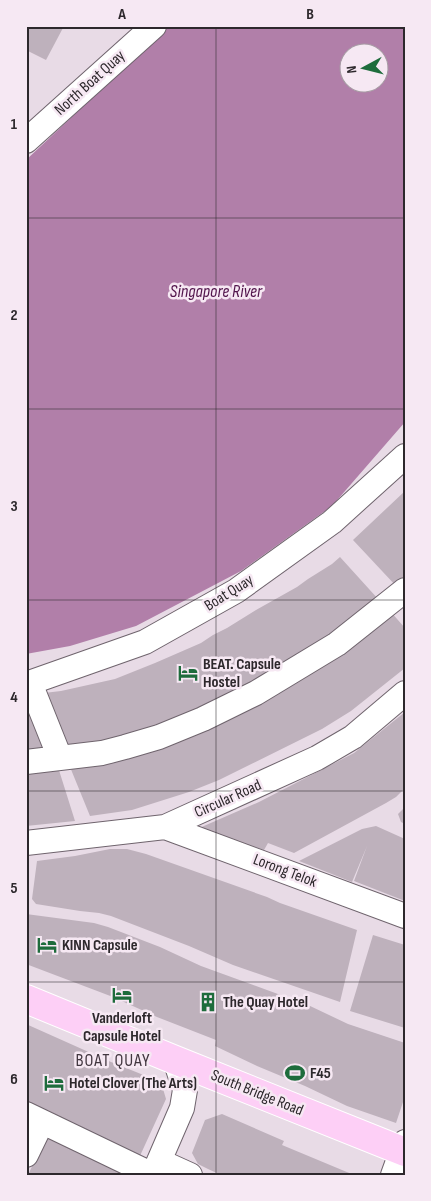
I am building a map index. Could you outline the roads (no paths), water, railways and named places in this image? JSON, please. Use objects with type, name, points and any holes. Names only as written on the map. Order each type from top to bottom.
[{"type":"main road","name":"South Bridge Road","points":[[26,999],[401,1155]]},
{"type":"street","name":"North Boat Quay","points":[[26,141],[154,26]]},
{"type":"street","name":"Boat Quay","points":[[28,684],[145,642],[236,591],[332,522],[405,456]]},
{"type":"street","points":[[26,762],[102,753],[159,737],[211,715],[256,693],[338,644],[402,598]]},
{"type":"street","points":[[28,684],[60,758]]},
{"type":"street","name":"Circular Road","points":[[26,844],[165,827],[317,758],[341,745],[353,738],[405,692]]},
{"type":"street","name":"Lorong Telok","points":[[165,827],[405,916]]},
{"type":"street","points":[[155,1170],[182,1108],[184,1090],[175,1060]]},
{"type":"street","points":[[26,1156],[34,1118],[155,1170],[190,1175]]},
{"type":"water","name":"Singapore River","points":[[169,26],[405,26],[405,422],[332,506],[241,571],[136,626],[70,646],[26,654],[26,160]]},
{"type":"place","name":"BEAT. Capsule Hostel","points":[[188,673]]},
{"type":"place","name":"KINN Capsule","points":[[47,945]]},
{"type":"place","name":"Vanderloft Capsule Hotel","points":[[122,995]]},
{"type":"place","name":"The Quay Hotel","points":[[208,1002]]},
{"type":"place","name":"F45","points":[[295,1073]]},
{"type":"place","name":"Hotel Clover (The Arts)","points":[[54,1083]]},
{"type":"district","name":"BOAT QUAY","points":[[113,1060]]}]
